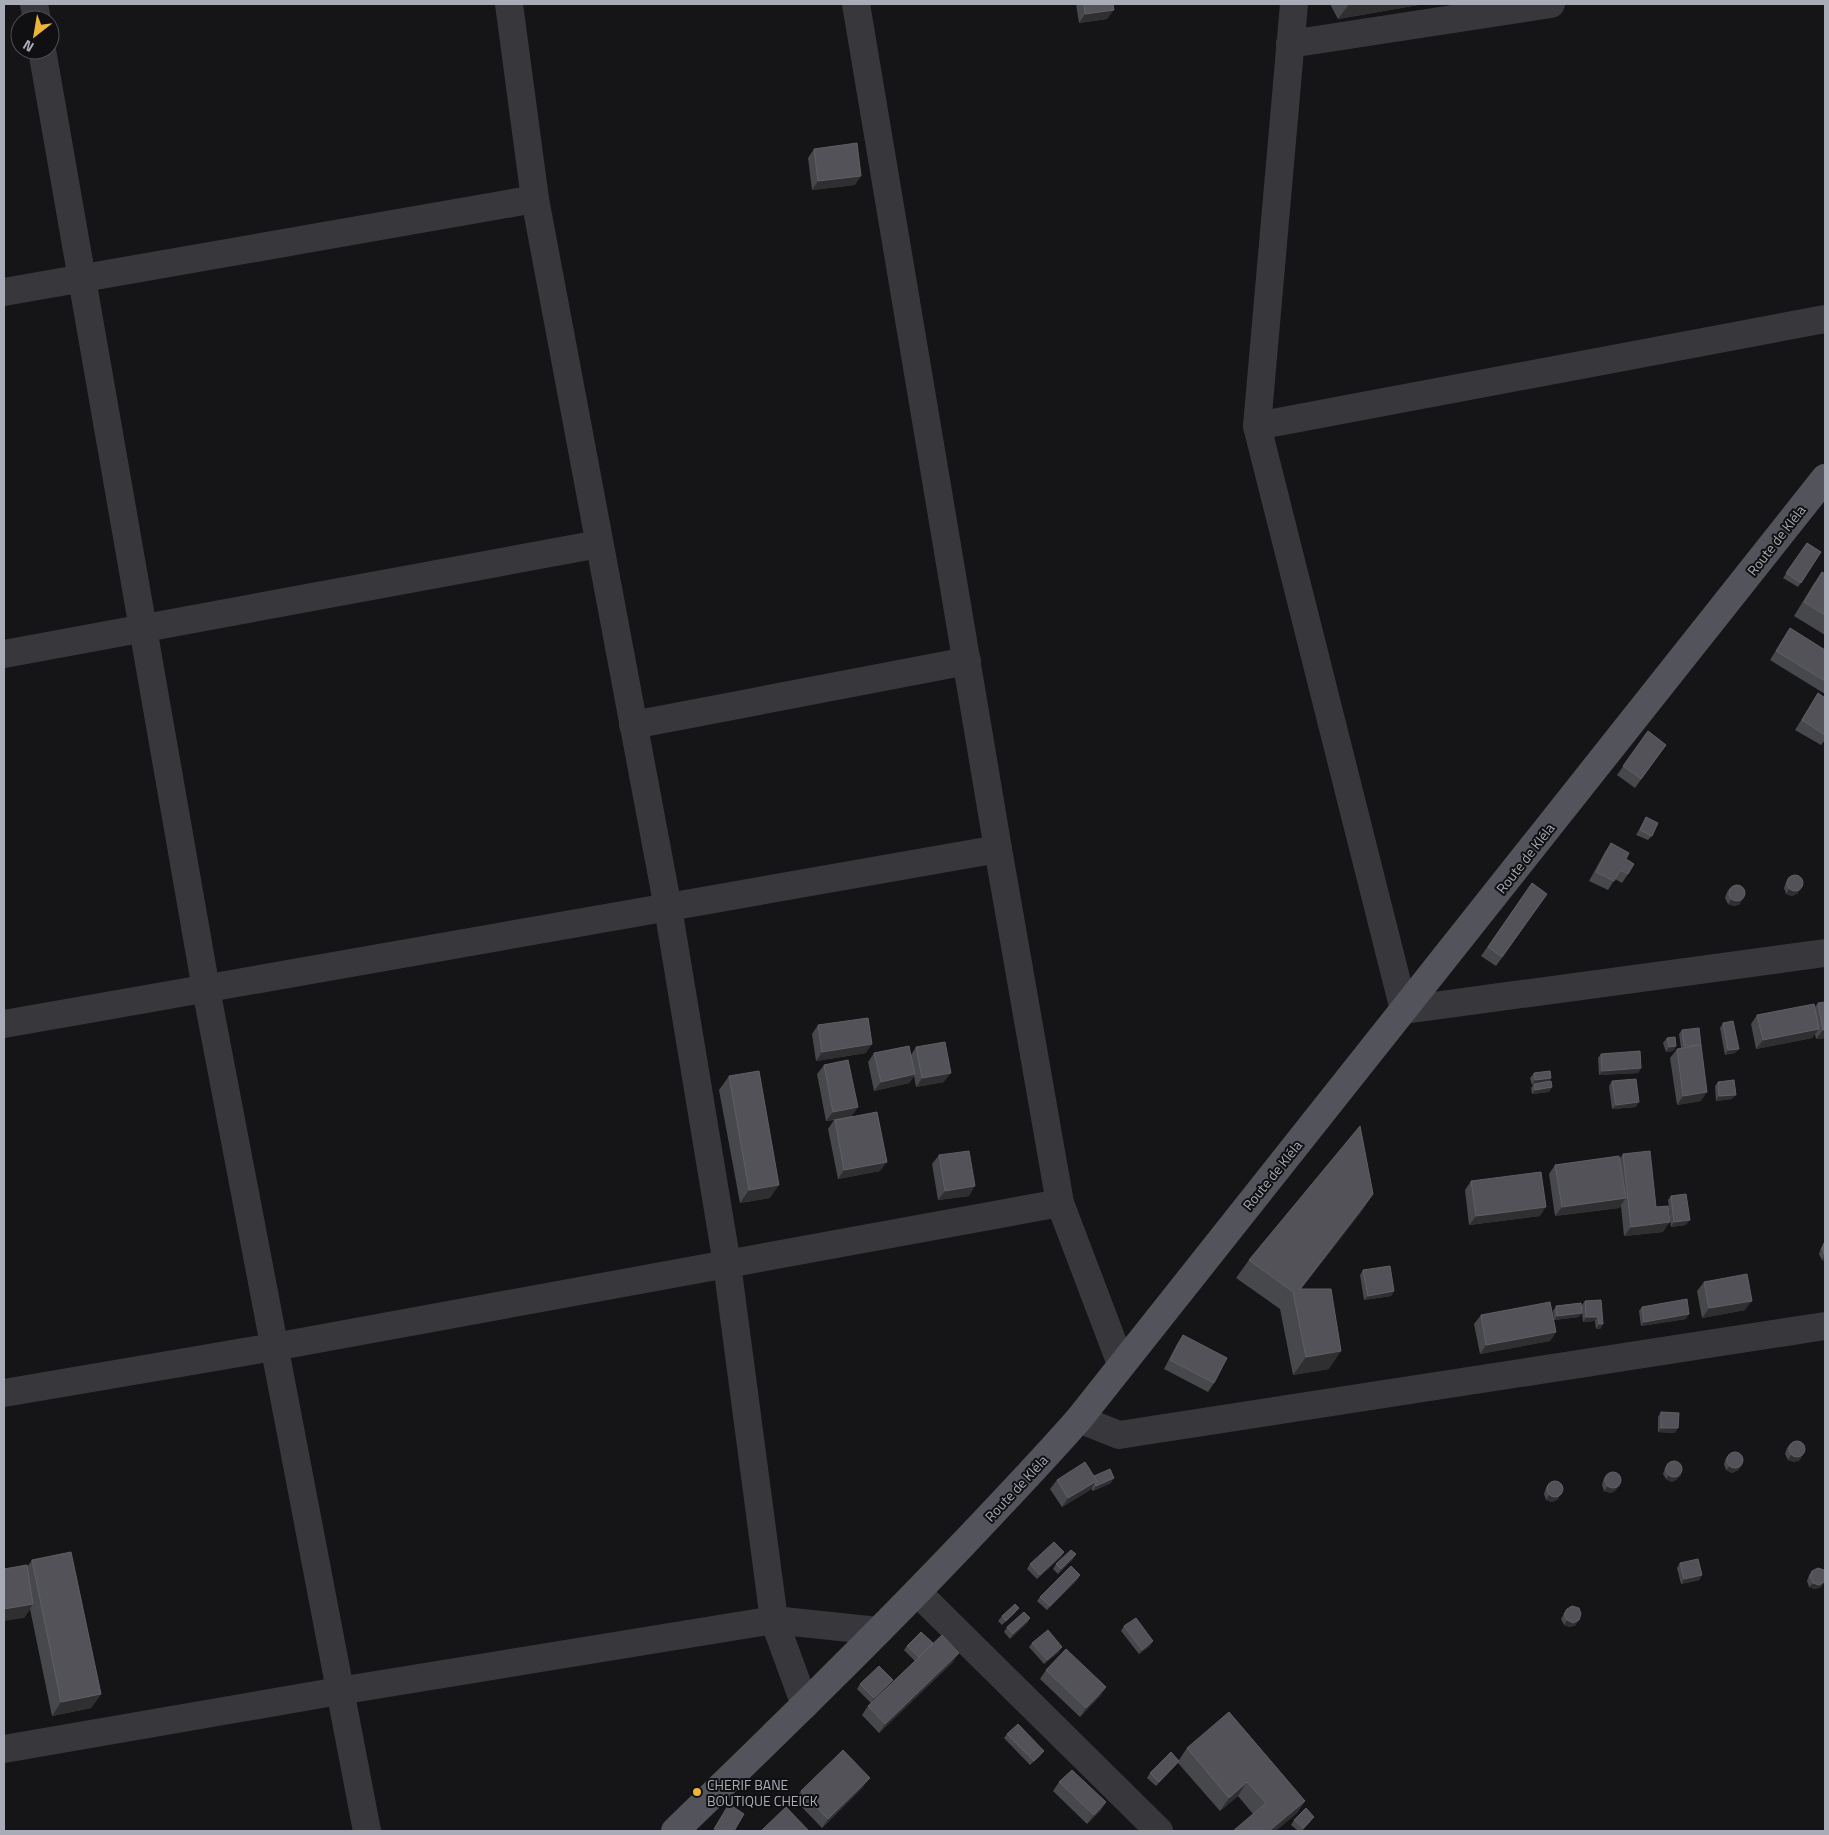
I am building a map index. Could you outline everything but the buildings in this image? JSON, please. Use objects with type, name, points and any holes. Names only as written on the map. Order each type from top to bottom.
[{"type":"main road","name":"Route de Kléla","points":[[674,1831],[805,1706],[1047,1456],[1404,1010],[1825,478]]},
{"type":"street","points":[[509,4],[535,199],[668,908],[727,1264],[774,1620],[805,1706]]},
{"type":"street","points":[[856,4],[998,849],[1060,1203],[1121,1364]]},
{"type":"street","points":[[1294,4],[1257,426],[1404,1010],[1825,953]]},
{"type":"street","points":[[1290,44],[1551,4]]},
{"type":"street","points":[[44,60],[206,989],[367,1831]]},
{"type":"street","points":[[4,292],[535,199]]},
{"type":"street","points":[[1257,426],[1825,319]]},
{"type":"street","points":[[4,654],[599,544]]},
{"type":"street","points":[[633,724],[967,661]]},
{"type":"street","points":[[4,1024],[998,849]]},
{"type":"street","points":[[4,1393],[274,1347],[1060,1203]]},
{"type":"street","points":[[1078,1419],[1119,1435],[1825,1326]]},
{"type":"street","points":[[917,1592],[1159,1831]]},
{"type":"street","points":[[4,1749],[774,1620],[878,1631]]},
{"type":"place","name":"CHERIF BANE BOUTIQUE CHEICK","points":[[697,1792]]}]
